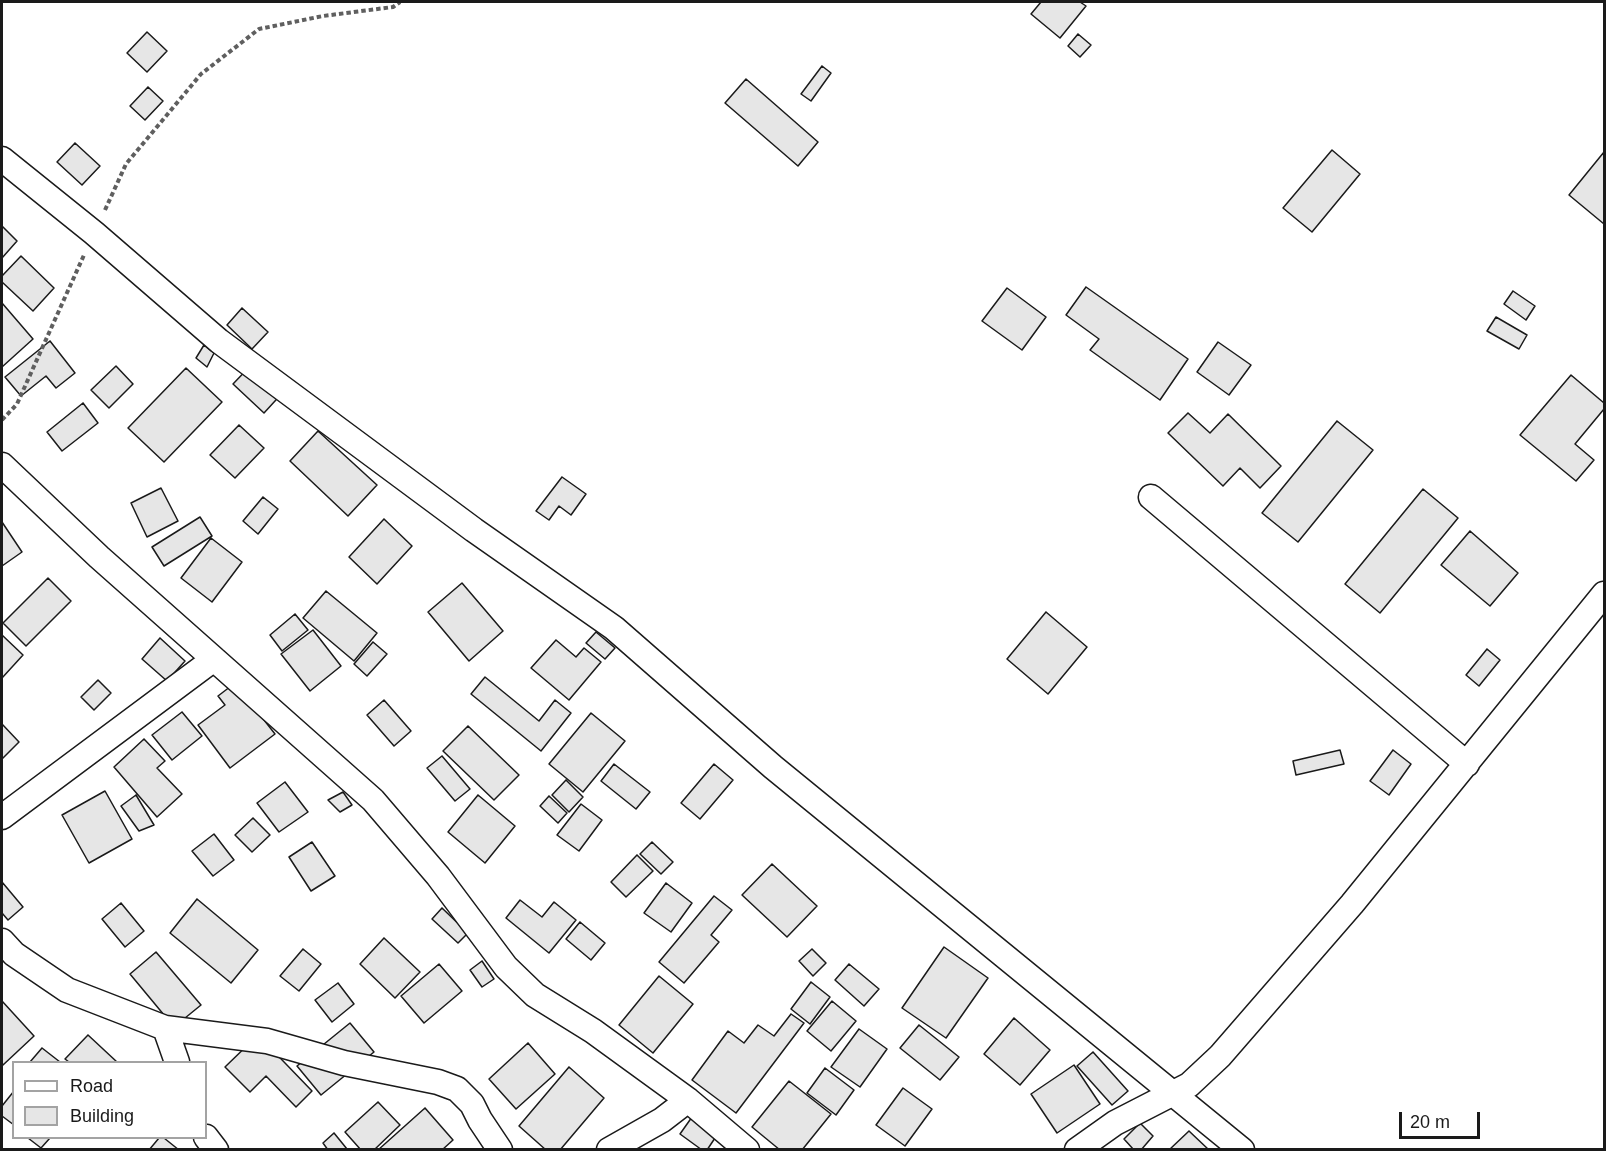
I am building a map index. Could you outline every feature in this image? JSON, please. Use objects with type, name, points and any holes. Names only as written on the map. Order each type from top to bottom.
[{"type":"street","points":[[2,159],[94,233],[228,348],[474,530],[614,628],[773,767],[1242,1149]]},
{"type":"street","points":[[2,465],[99,557],[373,800],[438,876],[506,968],[535,994],[592,1031],[688,1100],[747,1149]]},
{"type":"street","points":[[1151,497],[1467,764]]},
{"type":"street","points":[[1077,1149],[1114,1123],[1189,1085],[1220,1056],[1352,904],[1605,594]]},
{"type":"street","points":[[2,817],[214,659]]},
{"type":"street","points":[[2,941],[14,954],[67,990],[165,1028],[267,1041],[344,1063],[438,1082],[457,1089],[472,1104],[500,1149]]},
{"type":"street","points":[[165,1028],[177,1061]]},
{"type":"street","points":[[609,1149],[662,1120],[688,1100]]},
{"type":"path","points":[[2,420],[17,404],[126,164],[201,74],[259,29],[313,18],[393,8],[400,2]]},
{"type":"building","points":[[1041,2],[1080,2],[1086,6],[1060,38],[1031,14]]},
{"type":"building","points":[[147,32],[167,51],[147,72],[127,53]]},
{"type":"building","points":[[1078,34],[1091,45],[1080,57],[1068,46]]},
{"type":"building","points":[[822,66],[831,73],[811,101],[801,94]]},
{"type":"building","points":[[746,79],[818,142],[798,166],[725,103]]},
{"type":"building","points":[[148,87],[163,101],[145,120],[130,106]]},
{"type":"building","points":[[75,143],[100,166],[82,185],[57,162]]},
{"type":"building","points":[[1332,150],[1360,174],[1312,232],[1283,208]]},
{"type":"building","points":[[1604,152],[1604,224],[1569,195]]},
{"type":"building","points":[[2,226],[17,241],[2,258]]},
{"type":"building","points":[[21,256],[54,288],[33,311],[2,282],[2,276]]},
{"type":"building","points":[[1086,287],[1188,359],[1160,400],[1090,350],[1099,339],[1066,315]]},
{"type":"building","points":[[1007,288],[1046,317],[1022,350],[982,321]]},
{"type":"building","points":[[1513,291],[1535,306],[1526,320],[1504,304]]},
{"type":"building","points":[[2,303],[33,339],[2,367]]},
{"type":"building","points":[[242,308],[268,332],[252,349],[227,325]]},
{"type":"building","points":[[1496,317],[1527,335],[1519,349],[1487,331]]},
{"type":"building","points":[[50,341],[75,373],[56,388],[46,376],[21,396],[5,377]]},
{"type":"building","points":[[1218,342],[1251,365],[1229,395],[1197,372]]},
{"type":"building","points":[[204,345],[214,353],[207,367],[196,358]]},
{"type":"building","points":[[255,361],[286,389],[264,413],[233,384]]},
{"type":"building","points":[[116,366],[133,384],[109,408],[91,390]]},
{"type":"building","points":[[186,368],[222,402],[164,462],[128,428]]},
{"type":"building","points":[[1571,375],[1604,403],[1604,409],[1575,444],[1594,460],[1576,481],[1520,435]]},
{"type":"building","points":[[83,403],[98,423],[62,451],[47,432]]},
{"type":"building","points":[[1188,413],[1210,433],[1228,414],[1281,466],[1260,488],[1240,468],[1223,486],[1168,433]]},
{"type":"building","points":[[1337,421],[1373,450],[1298,542],[1262,513]]},
{"type":"building","points":[[239,425],[264,448],[235,478],[210,455]]},
{"type":"building","points":[[318,431],[377,485],[348,516],[290,461]]},
{"type":"building","points":[[562,477],[586,494],[571,515],[559,506],[549,520],[536,511]]},
{"type":"building","points":[[161,488],[178,521],[147,537],[131,503]]},
{"type":"building","points":[[1423,489],[1458,518],[1380,613],[1345,584]]},
{"type":"building","points":[[263,497],[278,509],[258,534],[243,521]]},
{"type":"building","points":[[200,517],[212,536],[164,566],[152,547]]},
{"type":"building","points":[[384,519],[412,546],[377,584],[349,557]]},
{"type":"building","points":[[2,522],[22,552],[2,566]]},
{"type":"building","points":[[1470,531],[1518,573],[1490,606],[1441,565]]},
{"type":"building","points":[[211,538],[242,562],[212,602],[181,578]]},
{"type":"building","points":[[48,578],[71,601],[26,646],[3,623]]},
{"type":"building","points":[[462,583],[503,631],[469,661],[428,612]]},
{"type":"building","points":[[326,591],[377,633],[354,661],[303,618]]},
{"type":"building","points":[[1046,612],[1087,647],[1048,694],[1007,659]]},
{"type":"building","points":[[295,614],[308,630],[282,651],[270,635]]},
{"type":"building","points":[[313,630],[341,666],[310,691],[281,654]]},
{"type":"building","points":[[596,632],[615,648],[605,659],[586,643]]},
{"type":"building","points":[[2,635],[23,655],[2,678]]},
{"type":"building","points":[[160,638],[185,661],[167,681],[142,659]]},
{"type":"building","points":[[556,640],[576,657],[584,648],[601,662],[569,700],[531,668]]},
{"type":"building","points":[[373,642],[387,654],[367,676],[354,664]]},
{"type":"building","points":[[1487,649],[1500,660],[1479,686],[1466,675]]},
{"type":"building","points":[[485,677],[539,721],[555,700],[571,713],[541,751],[471,694]]},
{"type":"building","points":[[98,680],[111,693],[94,710],[81,697]]},
{"type":"building","points":[[235,683],[275,734],[230,768],[198,725],[225,705],[218,696]]},
{"type":"building","points":[[384,700],[411,731],[394,746],[367,715]]},
{"type":"building","points":[[182,712],[202,736],[172,760],[152,735]]},
{"type":"building","points":[[591,713],[625,741],[583,792],[549,764]]},
{"type":"building","points":[[2,724],[19,742],[2,759]]},
{"type":"building","points":[[468,726],[519,775],[494,800],[443,751]]},
{"type":"building","points":[[144,739],[165,761],[157,768],[182,794],[157,817],[114,767]]},
{"type":"building","points":[[1340,750],[1344,764],[1296,775],[1293,761]]},
{"type":"building","points":[[1393,750],[1411,764],[1389,795],[1370,781]]},
{"type":"building","points":[[442,756],[470,789],[455,801],[427,768]]},
{"type":"building","points":[[614,764],[650,792],[636,809],[601,781]]},
{"type":"building","points":[[714,764],[733,780],[700,819],[681,803]]},
{"type":"building","points":[[566,780],[583,797],[569,812],[552,795]]},
{"type":"building","points":[[285,782],[308,812],[279,832],[257,803]]},
{"type":"building","points":[[105,791],[132,839],[89,863],[62,815]]},
{"type":"building","points":[[343,792],[352,805],[340,812],[328,800]]},
{"type":"building","points":[[136,795],[154,825],[139,831],[121,806]]},
{"type":"building","points":[[478,795],[515,826],[485,863],[448,832]]},
{"type":"building","points":[[549,796],[567,813],[558,823],[540,806]]},
{"type":"building","points":[[581,804],[602,820],[579,851],[557,835]]},
{"type":"building","points":[[253,818],[270,835],[252,852],[235,835]]},
{"type":"building","points":[[214,834],[234,860],[213,876],[192,851]]},
{"type":"building","points":[[312,842],[335,876],[311,891],[289,857]]},
{"type":"building","points":[[652,842],[673,862],[661,874],[640,854]]},
{"type":"building","points":[[637,855],[653,871],[626,897],[611,882]]},
{"type":"building","points":[[772,864],[817,906],[787,937],[742,895]]},
{"type":"building","points":[[2,882],[23,907],[8,920],[2,913]]},
{"type":"building","points":[[666,883],[692,903],[671,932],[644,913]]},
{"type":"building","points":[[714,896],[732,910],[711,935],[719,942],[684,983],[659,962]]},
{"type":"building","points":[[197,899],[258,950],[231,983],[170,933]]},
{"type":"building","points":[[520,900],[542,917],[554,902],[576,920],[549,953],[506,918]]},
{"type":"building","points":[[121,903],[144,931],[125,947],[102,919]]},
{"type":"building","points":[[442,908],[468,933],[458,943],[432,919]]},
{"type":"building","points":[[580,922],[605,943],[591,960],[566,939]]},
{"type":"building","points":[[384,938],[420,972],[395,998],[360,964]]},
{"type":"building","points":[[944,947],[988,978],[946,1038],[902,1008]]},
{"type":"building","points":[[303,949],[321,964],[299,991],[280,976]]},
{"type":"building","points":[[812,949],[826,963],[813,976],[799,961]]},
{"type":"building","points":[[156,952],[201,1005],[174,1027],[130,974]]},
{"type":"building","points":[[482,961],[494,979],[482,987],[470,970]]},
{"type":"building","points":[[439,964],[462,991],[424,1023],[401,996]]},
{"type":"building","points":[[849,964],[879,989],[864,1006],[835,980]]},
{"type":"building","points":[[659,976],[693,1004],[653,1053],[619,1025]]},
{"type":"building","points":[[811,982],[830,997],[810,1024],[791,1009]]},
{"type":"building","points":[[338,983],[354,1004],[332,1022],[315,1000]]},
{"type":"building","points":[[2,1001],[34,1036],[3,1065],[2,1063]]},
{"type":"building","points":[[832,1001],[856,1021],[831,1051],[807,1031]]},
{"type":"building","points":[[791,1014],[804,1023],[736,1113],[692,1080],[728,1031],[744,1043],[758,1025],[774,1036]]},
{"type":"building","points":[[1014,1018],[1050,1050],[1020,1085],[984,1054]]},
{"type":"building","points":[[350,1023],[374,1052],[321,1095],[297,1066]]},
{"type":"building","points":[[919,1025],[959,1057],[940,1080],[900,1048]]},
{"type":"building","points":[[859,1029],[887,1049],[860,1087],[831,1067]]},
{"type":"building","points":[[88,1035],[116,1061],[68,1061],[65,1059]]},
{"type":"building","points":[[258,1035],[312,1091],[296,1107],[266,1076],[250,1092],[225,1067]]},
{"type":"building","points":[[528,1043],[555,1074],[516,1109],[489,1079]]},
{"type":"building","points":[[42,1048],[59,1061],[31,1061]]},
{"type":"building","points":[[1093,1052],[1128,1091],[1112,1105],[1077,1066]]},
{"type":"building","points":[[1074,1065],[1100,1104],[1057,1133],[1031,1094]]},
{"type":"building","points":[[569,1067],[604,1098],[560,1150],[546,1150],[519,1126]]},
{"type":"building","points":[[825,1068],[854,1090],[836,1115],[807,1093]]},
{"type":"building","points":[[789,1081],[831,1114],[802,1150],[780,1150],[752,1127]]},
{"type":"building","points":[[903,1088],[932,1109],[905,1146],[876,1125]]},
{"type":"building","points":[[12,1094],[12,1124],[2,1116],[2,1106]]},
{"type":"building","points":[[378,1102],[400,1125],[374,1150],[361,1150],[345,1132]]},
{"type":"building","points":[[425,1108],[453,1140],[442,1150],[378,1150]]},
{"type":"building","points":[[692,1117],[717,1135],[707,1150],[702,1150],[680,1134]]},
{"type":"building","points":[[1140,1123],[1153,1136],[1141,1150],[1134,1150],[1124,1139]]},
{"type":"building","points":[[1189,1131],[1209,1150],[1169,1150]]},
{"type":"building","points":[[334,1133],[346,1150],[328,1150],[323,1143]]},
{"type":"building","points":[[29,1139],[49,1139],[41,1148]]},
{"type":"building","points":[[158,1139],[165,1139],[179,1150],[149,1150]]}]
